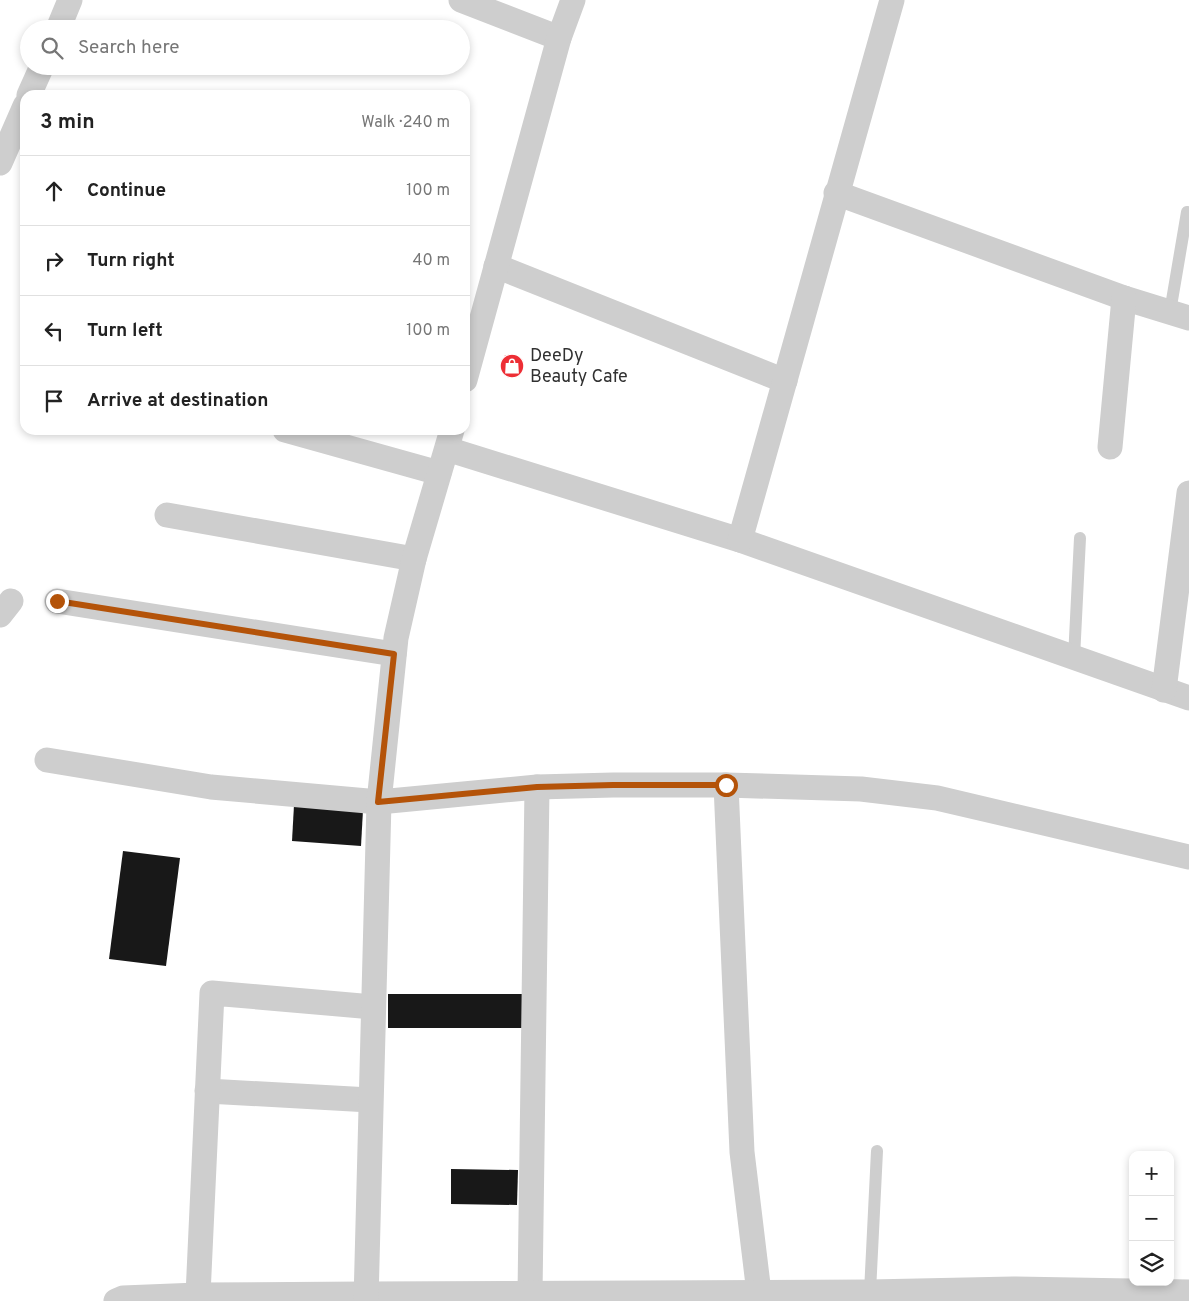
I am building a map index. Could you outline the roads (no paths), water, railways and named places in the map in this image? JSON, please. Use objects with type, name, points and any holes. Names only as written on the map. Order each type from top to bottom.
[{"type":"street","points":[[62,20],[70,0]]},
{"type":"street","points":[[471,332],[496,266],[559,38],[573,0]]},
{"type":"street","points":[[740,540],[836,193],[892,0]]},
{"type":"street","points":[[468,1],[559,38]]},
{"type":"street","points":[[32,90],[38,75]]},
{"type":"street","points":[[8,153],[20,120]]},
{"type":"street","points":[[836,193],[1124,298],[1180,315]]},
{"type":"street","points":[[496,266],[785,381]]},
{"type":"street","points":[[1110,447],[1124,298]]},
{"type":"street","points":[[302,435],[439,474]]},
{"type":"street","points":[[366,1297],[378,802],[396,638],[414,559],[449,439],[1189,698]]},
{"type":"street","points":[[1164,690],[1189,493]]},
{"type":"street","points":[[167,515],[414,559]]},
{"type":"street","points":[[57,601],[394,654]]},
{"type":"street","points":[[48,760],[211,787],[378,802],[537,787],[726,785],[861,789],[937,798],[1189,857]]},
{"type":"street","points":[[726,785],[742,1152],[760,1293]]},
{"type":"street","points":[[530,1294],[537,787]]},
{"type":"street","points":[[198,1295],[212,993],[373,1007]]},
{"type":"street","points":[[207,1091],[370,1100]]},
{"type":"street","points":[[116,1301],[122,1298],[198,1295],[366,1297],[760,1293],[790,1297],[870,1292],[1012,1295],[1189,1292]]},
{"type":"lane","points":[[1180,315],[1187,212]]},
{"type":"lane","points":[[1074,658],[1080,538]]},
{"type":"lane","points":[[870,1292],[877,1151]]},
{"type":"place","name":"DeeDy Beauty Cafe","points":[[512,366]]}]
